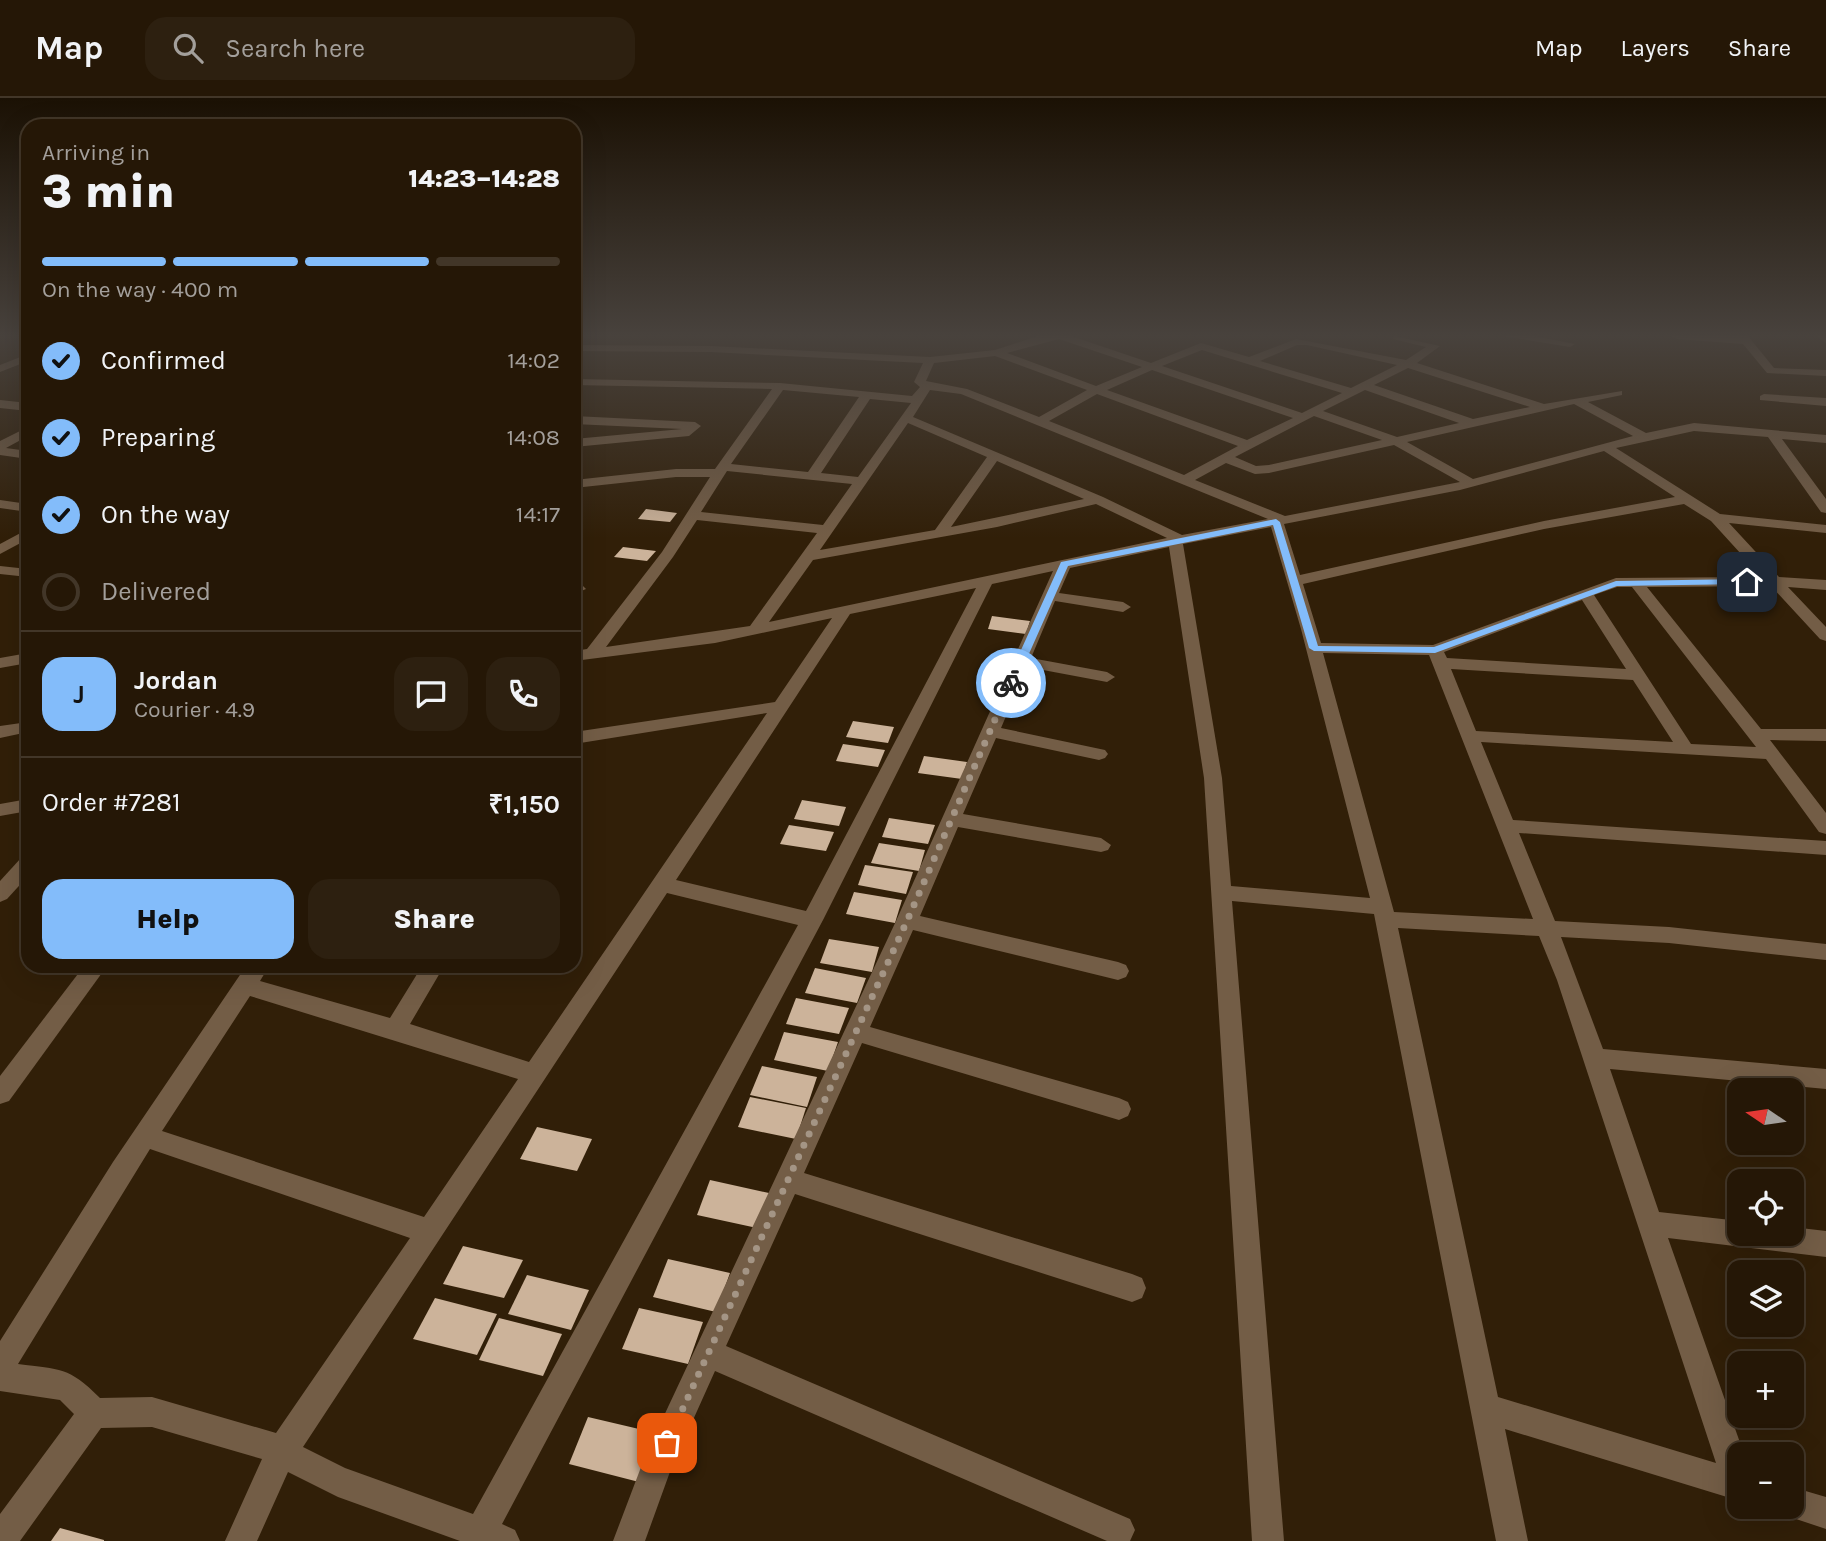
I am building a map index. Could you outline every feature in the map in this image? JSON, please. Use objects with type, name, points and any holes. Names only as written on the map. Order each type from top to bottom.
[{"type":"street","points":[[592,654],[668,554],[721,470],[768,403]]},
{"type":"street","points":[[812,476],[860,403]]},
{"type":"street","points":[[756,629],[917,403]]},
{"type":"street","points":[[996,403],[1187,479],[1280,521]]},
{"type":"street","points":[[1041,421],[1072,403]]},
{"type":"street","points":[[1133,403],[1248,445]]},
{"type":"street","points":[[1271,403],[1395,440],[1471,483]]},
{"type":"street","points":[[1187,479],[1330,403]]},
{"type":"street","points":[[1414,403],[1470,423]]},
{"type":"street","points":[[1534,403],[1542,406]]},
{"type":"street","points":[[1225,458],[1255,470],[1269,469],[1557,403]]},
{"type":"street","points":[[1582,403],[1645,438]]},
{"type":"street","points":[[0,404],[21,406]]},
{"type":"street","points":[[906,418],[1098,500],[1178,540]]},
{"type":"street","points":[[581,421],[695,426],[689,432],[581,442]]},
{"type":"street","points":[[581,655],[715,638],[1178,540],[1471,483],[1694,427],[1826,439]]},
{"type":"street","points":[[1772,434],[1826,509]]},
{"type":"street","points":[[0,449],[21,436]]},
{"type":"street","points":[[1606,447],[1716,517],[1826,636]]},
{"type":"street","points":[[0,449],[21,454]]},
{"type":"street","points":[[940,533],[994,456]]},
{"type":"street","points":[[581,483],[721,470],[862,481]]},
{"type":"street","points":[[1294,581],[1544,525],[1687,499]]},
{"type":"street","points":[[808,556],[940,533],[1098,500]]},
{"type":"street","points":[[0,504],[21,507]]},
{"type":"street","points":[[692,515],[827,530]]},
{"type":"street","points":[[1716,517],[1826,529]]},
{"type":"street","points":[[1280,521],[1383,913],[1512,1541]]},
{"type":"street","points":[[0,550],[21,537]]},
{"type":"street","points":[[1178,540],[1213,778],[1268,1541]]},
{"type":"street","points":[[629,1541],[657,1465],[907,921],[1064,564]]},
{"type":"street","points":[[0,570],[21,572]]},
{"type":"street","points":[[0,1376],[68,1386],[94,1413],[152,1412],[265,1444],[338,1481],[492,1537],[987,580]]},
{"type":"street","points":[[1438,657],[1585,593],[1616,583],[1775,581],[1826,585]]},
{"type":"street","points":[[1636,583],[1826,827]]},
{"type":"street","points":[[1585,593],[1686,749]]},
{"type":"street","points":[[1050,596],[1124,607]]},
{"type":"street","points":[[241,1541],[282,1453],[846,609]]},
{"type":"street","points":[[1314,648],[1638,675]]},
{"type":"street","points":[[1438,657],[1549,930],[1727,1450]]},
{"type":"street","points":[[0,663],[21,659]]},
{"type":"street","points":[[1021,661],[1107,677]]},
{"type":"street","points":[[581,737],[781,706]]},
{"type":"street","points":[[0,732],[21,728]]},
{"type":"street","points":[[991,731],[1098,754]]},
{"type":"street","points":[[1755,734],[1826,735]]},
{"type":"street","points":[[1471,736],[1771,753]]},
{"type":"street","points":[[0,810],[21,806]]},
{"type":"street","points":[[952,820],[1101,845]]},
{"type":"street","points":[[1507,827],[1826,848]]},
{"type":"street","points":[[0,894],[21,871]]},
{"type":"street","points":[[662,884],[812,920]]},
{"type":"street","points":[[1222,893],[1549,930],[1669,935],[1826,953]]},
{"type":"street","points":[[907,921],[1118,971]]},
{"type":"street","points":[[0,1094],[91,973]]},
{"type":"street","points":[[395,1028],[429,973]]},
{"type":"street","points":[[0,1367],[145,1136],[252,976],[395,1028],[535,1074]]},
{"type":"street","points":[[856,1032],[1119,1109]]},
{"type":"street","points":[[1595,1058],[1826,1079]]},
{"type":"street","points":[[145,1136],[429,1231]]},
{"type":"street","points":[[788,1180],[1132,1289]]},
{"type":"street","points":[[1651,1223],[1826,1244]]},
{"type":"street","points":[[708,1353],[1119,1530]]},
{"type":"street","points":[[1484,1408],[1727,1482]]},
{"type":"street","points":[[0,1541],[94,1413]]},
{"type":"street","points":[[1804,1507],[1826,1513]]},
{"type":"building","points":[[646,509],[677,513],[670,522],[638,519]]},
{"type":"building","points":[[623,547],[656,551],[647,561],[614,557]]},
{"type":"building","points":[[992,616],[1030,621],[1026,634],[988,629]]},
{"type":"building","points":[[853,721],[894,727],[888,743],[846,737]]},
{"type":"building","points":[[843,744],[885,750],[878,767],[836,761]]},
{"type":"building","points":[[924,756],[967,762],[962,779],[918,773]]},
{"type":"building","points":[[802,800],[846,807],[839,826],[794,819]]},
{"type":"building","points":[[889,818],[935,825],[928,844],[882,837]]},
{"type":"building","points":[[789,825],[834,832],[826,851],[780,844]]},
{"type":"building","points":[[879,843],[925,850],[919,871],[871,863]]},
{"type":"building","points":[[865,865],[913,872],[906,894],[858,885]]},
{"type":"building","points":[[854,892],[902,900],[895,923],[846,914]]},
{"type":"building","points":[[829,939],[879,947],[872,972],[820,963]]},
{"type":"building","points":[[815,968],[866,978],[857,1003],[805,993]]},
{"type":"building","points":[[796,998],[849,1008],[839,1034],[786,1024]]},
{"type":"building","points":[[784,1032],[838,1042],[828,1071],[774,1060]]},
{"type":"building","points":[[762,1066],[817,1077],[807,1107],[750,1095]]},
{"type":"building","points":[[750,1097],[806,1108],[796,1139],[738,1127]]},
{"type":"building","points":[[537,1127],[592,1139],[577,1171],[520,1159]]},
{"type":"building","points":[[710,1180],[769,1193],[757,1228],[697,1215]]},
{"type":"building","points":[[463,1246],[523,1260],[504,1298],[443,1284]]},
{"type":"building","points":[[668,1259],[730,1273],[716,1312],[653,1297]]},
{"type":"building","points":[[527,1275],[589,1290],[571,1330],[508,1314]]},
{"type":"building","points":[[435,1298],[497,1314],[477,1355],[413,1339]]},
{"type":"building","points":[[639,1308],[703,1322],[688,1364],[622,1349]]},
{"type":"building","points":[[499,1318],[562,1334],[543,1376],[479,1360]]},
{"type":"building","points":[[588,1417],[656,1433],[639,1482],[569,1464]]},
{"type":"building","points":[[60,1528],[104,1540],[104,1541],[51,1541]]},
{"type":"way so far","points":[[667,1443],[907,921],[1011,683]]},
{"type":"route","points":[[1011,683],[1064,564],[1276,522],[1314,648],[1435,650],[1616,583],[1747,582]]}]
